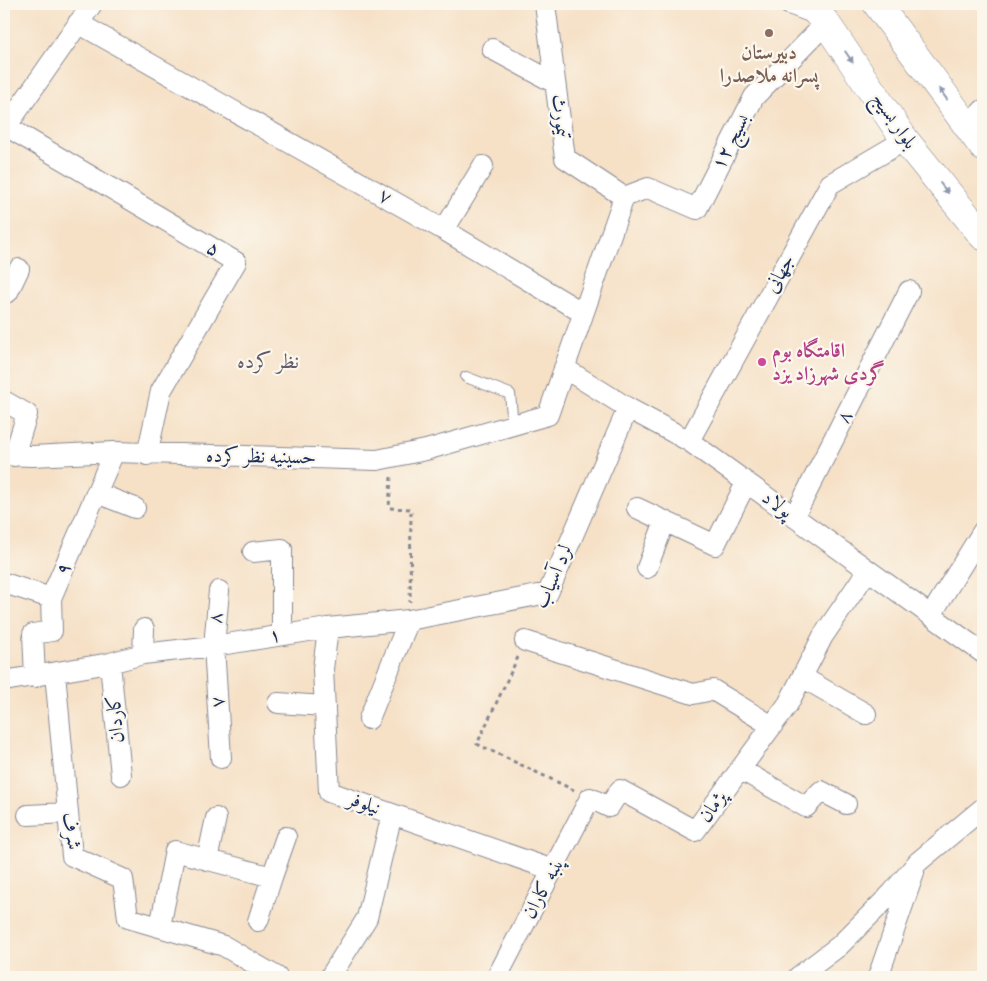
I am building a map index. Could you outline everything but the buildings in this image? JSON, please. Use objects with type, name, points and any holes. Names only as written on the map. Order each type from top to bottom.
[{"type":"main road","points":[[876,4],[978,128]]},
{"type":"main road","name":"بلوار بسیج","points":[[818,14],[905,140],[983,236]]},
{"type":"street","points":[[5,127],[92,4]]},
{"type":"street","name":"تیمورث","points":[[545,4],[565,158],[624,197]]},
{"type":"street","points":[[788,4],[818,14]]},
{"type":"street","name":"بسیج ۱۲","points":[[624,197],[648,188],[697,209],[754,97],[818,14]]},
{"type":"street","name":"۷","points":[[78,23],[444,230],[583,313]]},
{"type":"street","points":[[492,49],[555,83]]},
{"type":"street","name":"۵","points":[[5,127],[236,262],[161,391],[147,454]]},
{"type":"street","name":"جهانی","points":[[689,441],[830,184],[905,140]]},
{"type":"street","points":[[444,230],[484,166]]},
{"type":"street","points":[[564,368],[624,197]]},
{"type":"street","points":[[4,290],[8,292],[19,269]]},
{"type":"street","name":"۸","points":[[794,517],[909,291]]},
{"type":"street","name":"حسینیه نظر کرده","points":[[9,455],[114,452],[377,460],[426,450],[548,415],[564,368]]},
{"type":"street","name":"پولاد","points":[[564,368],[628,408],[689,441],[983,653]]},
{"type":"street","points":[[4,401],[27,414],[9,455]]},
{"type":"street","name":"لرد آسیاب","points":[[548,593],[628,408]]},
{"type":"street","name":"۹","points":[[35,677],[33,634],[52,631],[51,598],[114,452]]},
{"type":"street","points":[[637,508],[715,545],[746,483]]},
{"type":"street","points":[[97,493],[135,508]]},
{"type":"street","points":[[647,568],[665,521]]},
{"type":"street","points":[[931,615],[983,531]]},
{"type":"street","points":[[253,552],[282,550],[282,634]]},
{"type":"street","name":"پژمان","points":[[590,798],[609,807],[620,790],[695,831],[788,704],[822,636],[868,570]]},
{"type":"street","points":[[4,583],[51,598]]},
{"type":"street","name":"۸","points":[[214,646],[219,591]]},
{"type":"street","name":"۱","points":[[4,681],[110,663],[143,654],[214,646],[328,628],[409,620],[548,593]]},
{"type":"street","points":[[369,719],[409,620]]},
{"type":"street","name":"نیلوفر","points":[[328,628],[323,669],[329,792],[554,870]]},
{"type":"street","points":[[143,654],[144,629]]},
{"type":"street","points":[[525,641],[693,694],[713,690],[772,726]]},
{"type":"street","name":"۷","points":[[214,646],[221,758]]},
{"type":"street","name":"کاردان","points":[[110,663],[121,775]]},
{"type":"street","name":"شرف","points":[[55,672],[72,856],[123,879],[128,918],[224,946],[277,977]]},
{"type":"street","points":[[802,677],[866,714]]},
{"type":"street","points":[[278,702],[325,706]]},
{"type":"street","points":[[740,769],[806,807],[821,791],[846,804]]},
{"type":"street","name":"پنبه کاران","points":[[497,977],[590,798]]},
{"type":"street","points":[[798,977],[839,946],[892,893],[918,862],[983,808]]},
{"type":"street","points":[[28,815],[67,813]]},
{"type":"street","points":[[330,977],[367,918],[392,814]]},
{"type":"street","points":[[207,860],[216,818]]},
{"type":"street","points":[[258,921],[286,838]]},
{"type":"street","points":[[160,927],[175,851],[272,877]]},
{"type":"street","points":[[878,977],[918,862]]},
{"type":"lane","points":[[466,377],[510,394],[513,425]]},
{"type":"path","points":[[393,456],[389,508],[411,508],[409,620]]},
{"type":"path","points":[[525,641],[477,744],[590,798]]},
{"type":"place","name":"دبیرستان پسرانه ملاصدرا","points":[[769,33]]},
{"type":"place","name":"اقامتگاه بوم گردی شهرزاد یزد","points":[[762,362]]},
{"type":"district","name":"نظر کرده","points":[[268,362]]}]
